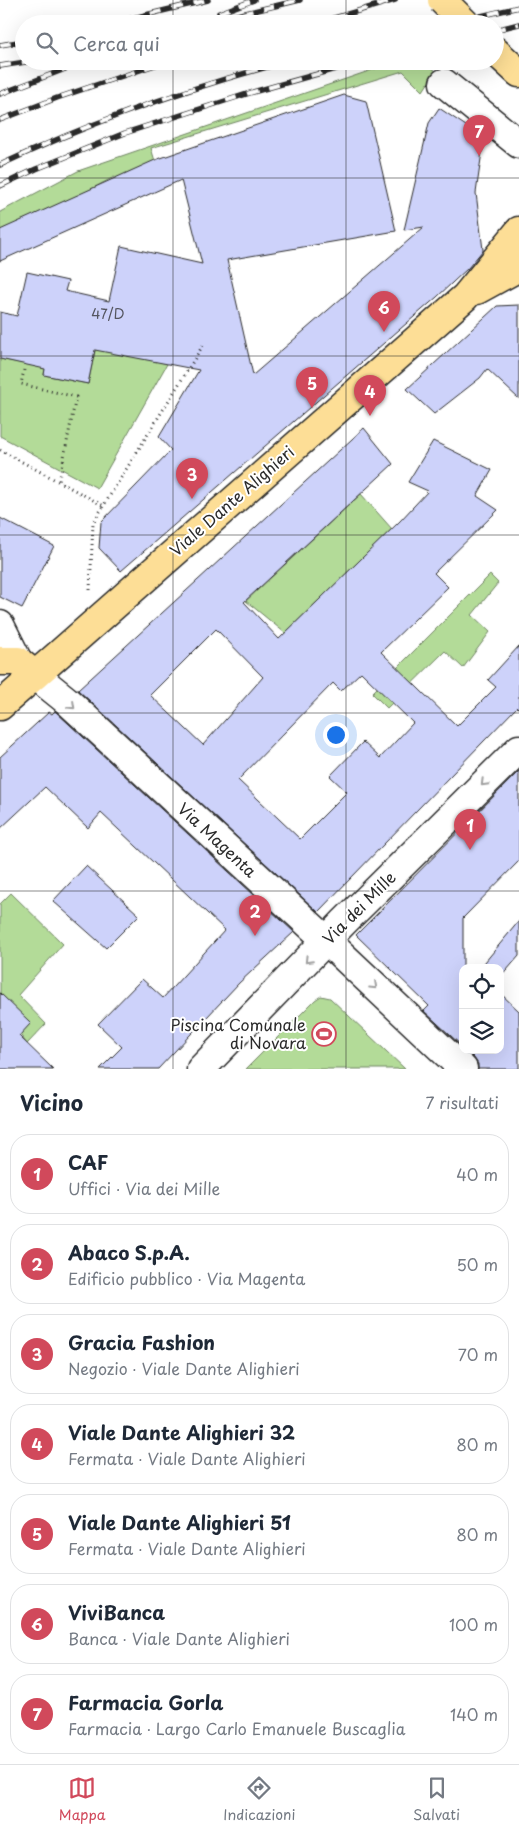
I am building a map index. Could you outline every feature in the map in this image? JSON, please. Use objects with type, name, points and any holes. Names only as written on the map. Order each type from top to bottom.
[{"type":"main road","points":[[442,0],[457,15]]},
{"type":"main road","points":[[504,59],[519,73]]},
{"type":"main road","points":[[465,297],[519,230]]},
{"type":"main road","points":[[465,297],[519,267]]},
{"type":"main road","name":"Viale Dante Alighieri","points":[[0,706],[18,665],[465,297]]},
{"type":"street","points":[[444,83],[519,144]]},
{"type":"street","points":[[0,625],[18,665]]},
{"type":"street","name":"Via Magenta","points":[[18,665],[66,700],[463,1069]]},
{"type":"street","name":"Via dei Mille","points":[[201,1069],[326,940],[519,748]]},
{"type":"path","points":[[90,593],[93,523],[205,342]]},
{"type":"path","points":[[24,370],[21,384],[76,397],[59,482]]},
{"type":"path","points":[[0,450],[103,505]]},
{"type":"green space","points":[[372,70],[436,71],[423,91],[403,71],[151,148],[155,161],[130,182],[114,177],[0,237],[0,212],[78,171]]},
{"type":"green space","points":[[97,341],[167,364],[97,488],[0,436],[0,359],[45,368],[44,375],[88,384]]},
{"type":"green space","points":[[361,494],[392,529],[285,633],[246,601]]},
{"type":"green space","points":[[490,575],[498,583],[472,615],[490,632],[463,668],[445,651],[387,708],[372,693]]},
{"type":"green space","points":[[11,893],[63,944],[18,995],[46,1024],[27,1044],[0,1008],[0,904]]},
{"type":"green space","name":"Piscina Comunale di Novara","points":[[321,996],[330,998],[405,1069],[246,1069]]},
{"type":"building","points":[[344,95],[366,101],[396,231],[227,260],[253,375],[424,227],[404,230],[429,123],[439,108],[484,138],[476,193],[483,250],[468,268],[437,297],[121,571],[99,548],[101,522],[171,450],[159,437],[199,370],[95,350],[88,384],[44,375],[45,369],[0,359],[0,312],[17,316],[27,272],[68,281],[65,291],[109,301],[121,246],[202,264],[181,180],[0,261],[0,230],[155,160]]},
{"type":"building","points":[[519,305],[519,399],[487,369],[480,378],[434,414],[407,389],[497,306]]},
{"type":"building","points":[[364,428],[393,464],[244,602],[279,639],[400,521],[428,491],[408,482],[433,441],[492,470],[477,496],[498,510],[434,573],[448,587],[381,652],[457,726],[496,687],[488,680],[519,646],[519,709],[517,707],[318,912],[78,690]],"holes":[[[216,629],[263,677],[203,745],[150,695]],[[361,672],[413,723],[380,758],[363,742],[330,776],[347,792],[300,839],[238,780],[333,683],[341,691]]]},
{"type":"building","points":[[0,518],[54,546],[22,608],[0,597]]},
{"type":"building","points":[[55,711],[294,932],[239,983],[158,1069],[100,1069],[122,1047],[98,1024],[142,979],[163,998],[225,930],[101,813],[88,828],[45,787],[0,829],[0,757],[49,712],[52,714]]},
{"type":"building","points":[[519,771],[519,861],[463,918],[463,964],[459,964],[459,1043],[424,1011],[429,1006],[356,935]]},
{"type":"building","points":[[86,866],[139,915],[106,948],[53,901]]},
{"type":"building","points":[[519,921],[519,956],[504,973],[504,964],[483,964]]},
{"type":"building","points":[[0,993],[31,1023],[19,1036],[53,1069],[0,1069]]},
{"type":"building","points":[[504,997],[519,1011],[519,1069],[478,1069],[478,1064],[470,1054],[504,1054]]},
{"type":"railway","points":[[146,15],[208,0]]},
{"type":"railway","points":[[219,13],[254,0]]},
{"type":"railway","points":[[237,15],[300,0]]},
{"type":"railway","points":[[344,15],[395,0]]},
{"type":"railway","points":[[485,15],[519,7]]},
{"type":"railway","points":[[504,28],[519,24]]},
{"type":"railway","points":[[0,45],[15,42]]},
{"type":"railway","points":[[0,66],[15,64]]},
{"type":"railway","points":[[0,94],[63,70]]},
{"type":"railway","points":[[0,120],[57,98],[140,70]]},
{"type":"railway","points":[[0,165],[70,134],[142,106],[256,70]]},
{"type":"railway","points":[[0,186],[36,169],[125,133],[253,92],[332,70]]},
{"type":"place","name":"Farmacia Gorla","points":[[479,156]]},
{"type":"place","name":"ViviBanca","points":[[384,332]]},
{"type":"place","name":"Viale Dante Alighieri 51","points":[[312,408]]},
{"type":"place","name":"Viale Dante Alighieri 32","points":[[370,416]]},
{"type":"place","name":"Gracia Fashion","points":[[192,499]]},
{"type":"place","name":"CAF","points":[[470,850]]},
{"type":"place","name":"Abaco S.p.A.","points":[[255,936]]},
{"type":"place","name":"Piscina Comunale di Novara","points":[[324,1034]]}]
